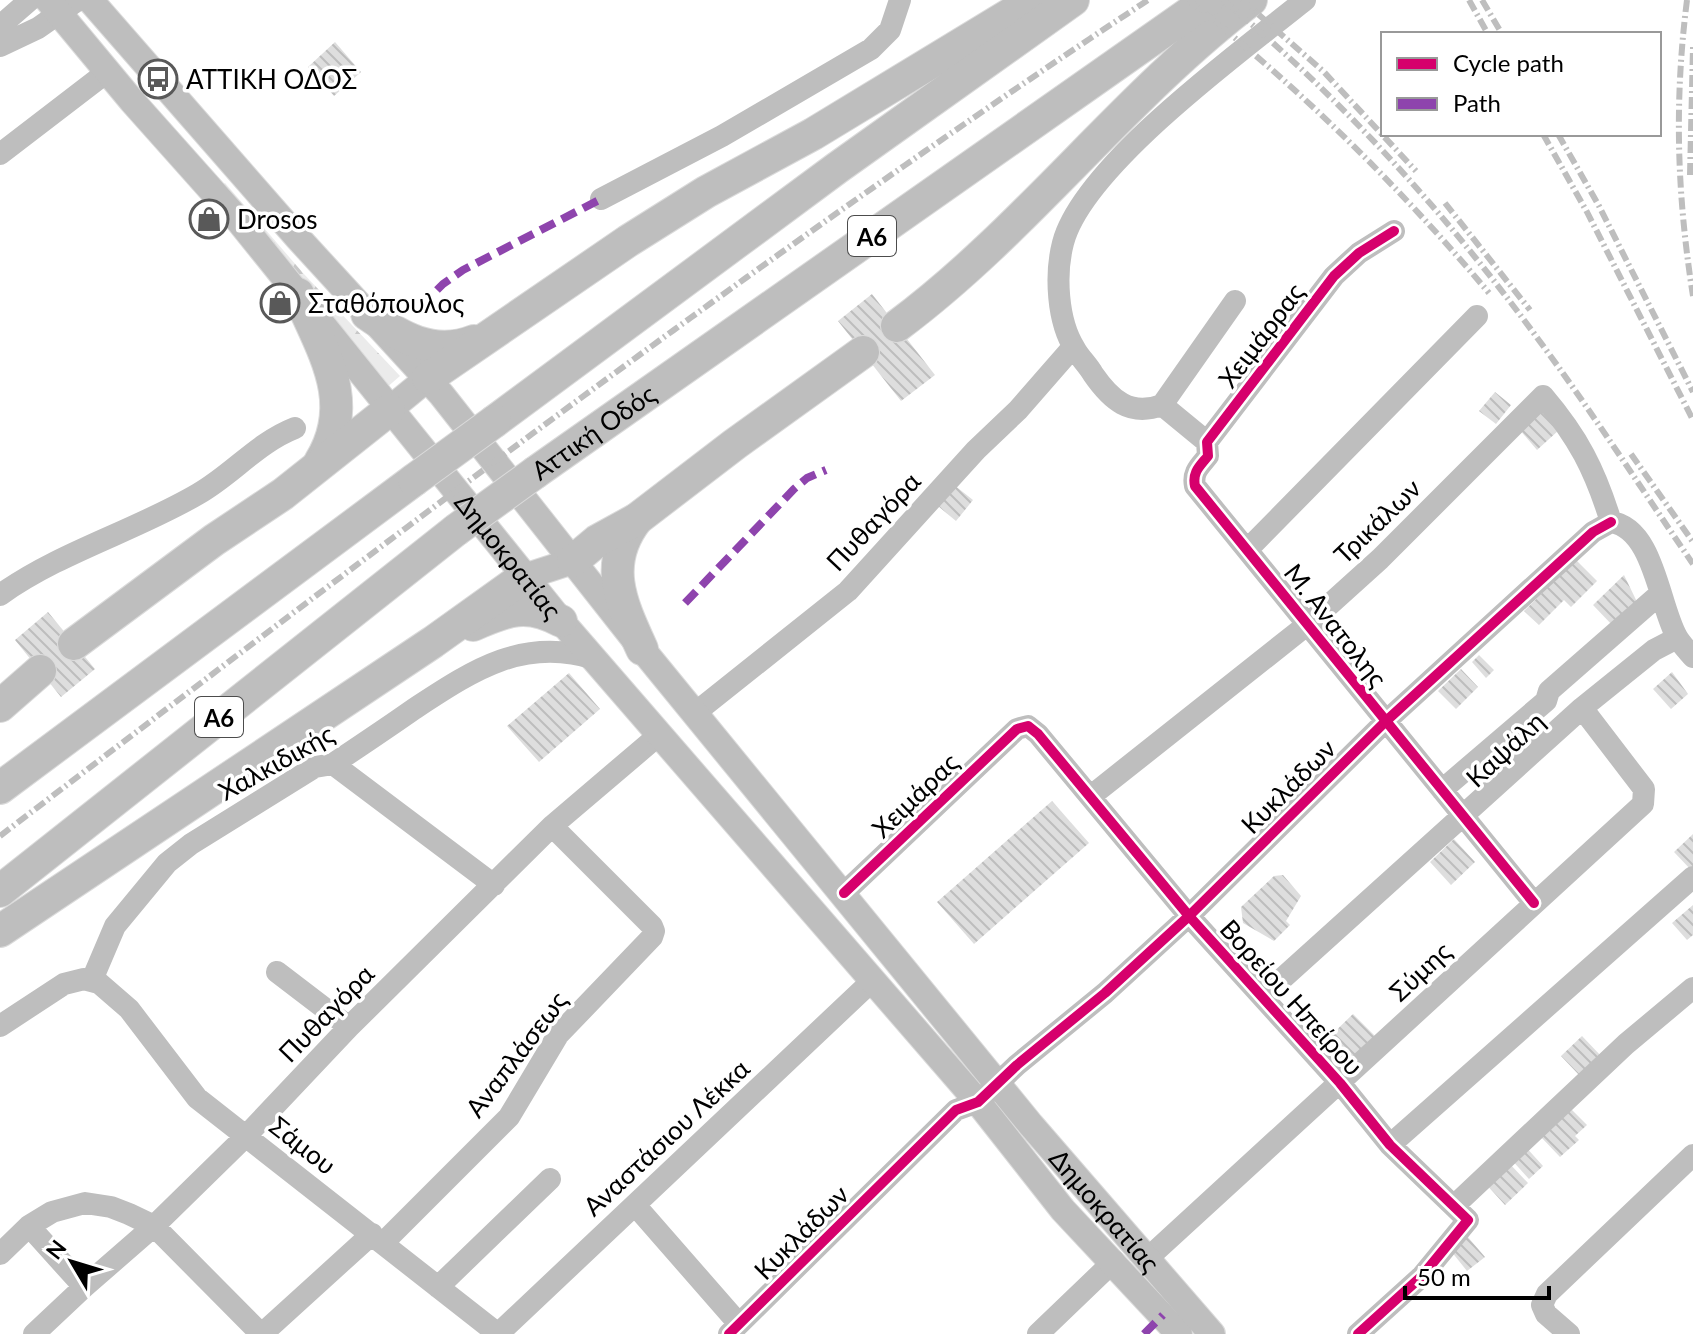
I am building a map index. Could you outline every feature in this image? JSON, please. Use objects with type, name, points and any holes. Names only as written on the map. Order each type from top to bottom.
[{"type":"highway","points":[[428,378],[628,241],[706,192],[838,119],[1014,12],[1043,0]]},
{"type":"highway","points":[[0,788],[837,168],[1073,0]]},
{"type":"highway","name":"Αττική Οδός","points":[[0,891],[456,530],[1208,0]]},
{"type":"highway","points":[[897,326],[944,291],[1164,75],[1218,25],[1251,0]]},
{"type":"highway","points":[[298,294],[329,366],[338,405],[336,428],[316,468]]},
{"type":"highway","points":[[367,314],[394,333],[426,346],[449,347],[495,332]]},
{"type":"highway","points":[[573,561],[597,541],[637,519],[863,352]]},
{"type":"highway","points":[[74,644],[316,468],[389,410]]},
{"type":"highway","points":[[637,519],[625,534],[619,552],[618,591],[642,649]]},
{"type":"highway","points":[[0,931],[433,642],[524,577]]},
{"type":"highway","points":[[433,642],[502,612],[534,609],[561,621]]},
{"type":"highway","points":[[0,706],[40,671]]},
{"type":"main road","name":"Δημοκρατίας","points":[[90,0],[367,314],[428,378],[642,649],[999,1085],[1212,1334]]},
{"type":"main road","name":"Δημοκρατίας","points":[[62,4],[107,72],[239,221],[524,577],[978,1102],[1063,1210],[1114,1261],[1179,1334]]},
{"type":"main road","points":[[389,410],[428,378]]},
{"type":"main road","points":[[524,577],[573,561]]},
{"type":"street","points":[[0,26],[30,0]]},
{"type":"street","points":[[601,199],[722,136],[871,49],[890,30],[900,0]]},
{"type":"street","points":[[1235,301],[1162,405],[1143,410],[1123,406],[1105,391],[1073,347],[1065,323],[1059,281],[1063,242],[1080,207],[1117,162],[1173,108],[1305,0]]},
{"type":"street","points":[[0,46],[38,28],[62,4]]},
{"type":"street","points":[[0,154],[107,72]]},
{"type":"street","name":"Χειμάρρας","points":[[1195,486],[1194,474],[1210,451],[1207,442],[1334,276],[1359,253],[1394,231]]},
{"type":"street","points":[[1248,549],[1477,316]]},
{"type":"street","name":"Πυθαγόρα","points":[[695,713],[848,591],[1073,347]]},
{"type":"street","name":"Τρικάλων","points":[[1091,796],[1308,624],[1380,559],[1543,396],[1581,445],[1600,486],[1611,522]]},
{"type":"street","points":[[1162,405],[1207,442]]},
{"type":"street","points":[[0,595],[45,568],[167,512],[202,492],[267,441],[295,428]]},
{"type":"street","name":"Μ. Ανατολης","points":[[1195,486],[1534,903]]},
{"type":"street","points":[[1611,522],[1622,523],[1641,544],[1677,638],[1693,657]]},
{"type":"street","name":"Κυκλάδων","points":[[999,1085],[1017,1065],[1105,993],[1189,916],[1385,722],[1593,532],[1611,522]]},
{"type":"street","points":[[1442,790],[1546,701],[1549,691],[1661,593]]},
{"type":"street","name":"Καψάλη","points":[[1263,996],[1582,708],[1654,650],[1677,638]]},
{"type":"street","name":"Χαλκιδικής","points":[[92,980],[115,926],[178,852],[315,767],[333,764],[460,679],[489,664],[545,652],[576,653],[595,659]]},
{"type":"street","name":"Σύμης","points":[[1148,1258],[1643,804],[1644,789],[1582,708]]},
{"type":"street","name":"Βορείου Ηπείρου","points":[[1017,729],[1028,726],[1038,734],[1189,916],[1340,1083],[1390,1145],[1461,1213]]},
{"type":"street","name":"Χειμάρας","points":[[844,893],[1017,729]]},
{"type":"street","name":"Πυθαγόρα","points":[[34,1334],[154,1226],[246,1136],[349,1027],[552,826],[660,734]]},
{"type":"street","points":[[333,764],[494,885]]},
{"type":"street","name":"Αναπλάσεως","points":[[261,1334],[377,1238],[509,1117],[558,1035],[652,937],[652,926],[552,826]]},
{"type":"street","points":[[1390,1145],[1693,877]]},
{"type":"street","points":[[277,972],[349,1027]]},
{"type":"street","points":[[0,1026],[64,984],[92,980]]},
{"type":"street","name":"Σάμου","points":[[92,980],[107,988],[129,1009],[193,1094],[498,1334]]},
{"type":"street","name":"Αναστάσιου Λέκκα","points":[[498,1334],[872,981]]},
{"type":"street","points":[[1358,1334],[1422,1276],[1461,1213],[1626,1044],[1693,988]]},
{"type":"street","points":[[978,1102],[999,1085]]},
{"type":"street","name":"Κυκλάδων","points":[[734,1329],[956,1110],[978,1102]]},
{"type":"street","points":[[1569,1334],[1546,1314],[1542,1305],[1547,1294],[1693,1155]]},
{"type":"street","points":[[438,1287],[550,1179]]},
{"type":"street","points":[[0,1254],[29,1226],[52,1212],[85,1203],[111,1207],[154,1226],[261,1334]]},
{"type":"street","points":[[635,1205],[734,1329]]},
{"type":"street","points":[[29,1226],[84,1287]]},
{"type":"street","points":[[1038,1334],[1114,1261]]},
{"type":"green space","points":[[225,183],[303,273],[400,376],[385,389],[219,188]]},
{"type":"building","points":[[335,42],[361,72],[334,96],[308,67]]},
{"type":"building","points":[[872,294],[935,375],[901,401],[838,321]]},
{"type":"building","points":[[1495,392],[1511,405],[1496,424],[1479,411]]},
{"type":"building","points":[[1541,410],[1559,430],[1537,450],[1519,429]]},
{"type":"building","points":[[949,481],[973,500],[956,521],[932,501]]},
{"type":"building","points":[[1576,560],[1597,581],[1571,607],[1564,600],[1539,625],[1524,611]]},
{"type":"building","points":[[1624,575],[1638,604],[1614,627],[1593,605]]},
{"type":"building","points":[[48,612],[95,669],[61,697],[15,640]]},
{"type":"building","points":[[1479,655],[1494,670],[1486,678],[1472,662]]},
{"type":"building","points":[[1461,669],[1478,687],[1456,709],[1438,691]]},
{"type":"building","points":[[1672,672],[1688,694],[1671,709],[1653,689]]},
{"type":"building","points":[[569,673],[600,709],[539,762],[507,726]]},
{"type":"building","points":[[1052,801],[1089,843],[974,944],[937,902]]},
{"type":"building","points":[[1693,834],[1693,872],[1674,852]]},
{"type":"building","points":[[1454,839],[1475,862],[1451,885],[1430,862]]},
{"type":"building","points":[[1283,875],[1301,896],[1286,921],[1290,925],[1274,941],[1243,923],[1241,907],[1274,876]]},
{"type":"building","points":[[1693,905],[1693,935],[1687,940],[1672,923]]},
{"type":"building","points":[[1353,1014],[1376,1037],[1343,1068],[1321,1045]]},
{"type":"building","points":[[1582,1036],[1601,1056],[1580,1076],[1561,1056]]},
{"type":"building","points":[[1570,1108],[1587,1125],[1575,1136],[1579,1140],[1560,1157],[1541,1137]]},
{"type":"building","points":[[1524,1145],[1543,1166],[1529,1179],[1510,1158]]},
{"type":"building","points":[[1508,1162],[1528,1183],[1505,1205],[1485,1183]]},
{"type":"building","points":[[1467,1236],[1485,1257],[1467,1271],[1451,1251]]},
{"type":"railway","points":[[0,836],[567,408],[855,200],[1148,0]]},
{"type":"railway","points":[[1188,0],[1308,102],[1383,176],[1489,293]]},
{"type":"railway","points":[[1223,0],[1352,119],[1432,205],[1561,370],[1693,564]]},
{"type":"railway","points":[[1242,0],[1324,72],[1381,133]]},
{"type":"railway","points":[[1469,0],[1487,32]]},
{"type":"railway","points":[[1482,0],[1501,32]]},
{"type":"railway","points":[[1687,0],[1680,75],[1679,148],[1683,221],[1693,296]]},
{"type":"railway","points":[[1690,175],[1693,47]]},
{"type":"railway","points":[[1383,136],[1416,171]]},
{"type":"railway","points":[[1544,136],[1587,212],[1693,420]]},
{"type":"railway","points":[[1559,136],[1599,206],[1693,392]]},
{"type":"railway","points":[[1445,203],[1530,310]]},
{"type":"railway","points":[[1631,454],[1693,542]]},
{"type":"marked path","points":[[420,307],[443,284],[463,270],[601,199]]},
{"type":"marked path","points":[[685,603],[794,489],[807,478],[826,470]]},
{"type":"marked path","points":[[1144,1334],[1163,1315]]},
{"type":"cycle path","points":[[1394,231],[1359,253],[1334,276],[1207,442],[1208,456],[1196,473],[1195,486],[1534,903]]},
{"type":"cycle path","points":[[729,1334],[956,1110],[978,1102],[1017,1065],[1105,993],[1189,916],[1385,722],[1593,532],[1611,522]]},
{"type":"cycle path","points":[[844,893],[1017,729],[1028,726],[1038,734],[1189,916],[1340,1083],[1390,1145],[1468,1220],[1422,1276],[1358,1334]]},
{"type":"place","name":"ΑΤΤΙΚΗ ΟΔΟΣ","points":[[158,79]]},
{"type":"place","name":"Drosos","points":[[209,219]]},
{"type":"place","name":"Σταθόπουλος","points":[[280,303]]}]
